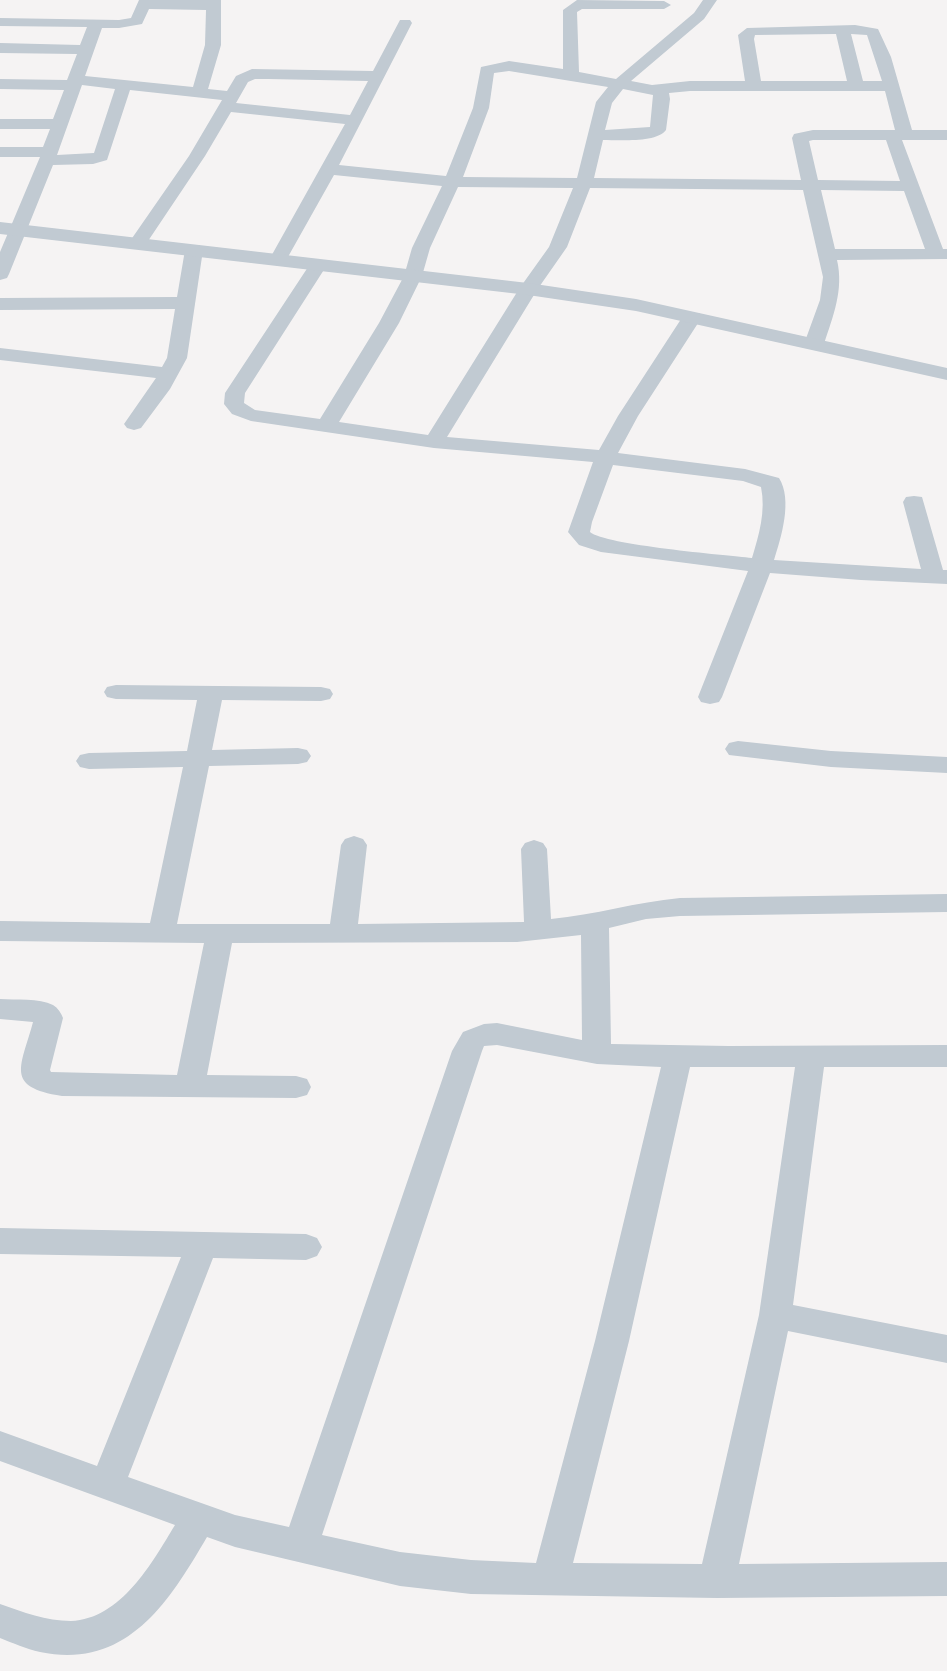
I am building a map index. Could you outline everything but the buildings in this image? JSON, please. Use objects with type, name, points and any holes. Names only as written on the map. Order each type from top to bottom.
[{"type":"street","points":[[434,442],[528,289],[558,247],[584,184],[604,102],[619,84],[699,16],[710,0]]},
{"type":"street","points":[[570,74],[570,10],[582,2],[664,5]]},
{"type":"street","points":[[0,22],[119,24],[137,21],[146,3],[214,3],[213,46],[199,92]]},
{"type":"street","points":[[278,260],[355,120],[405,22]]},
{"type":"street","points":[[0,274],[20,230],[96,23]]},
{"type":"street","points":[[842,29],[856,86]]},
{"type":"street","points":[[754,85],[746,39],[746,35],[752,31],[842,29],[873,32],[883,58],[912,186],[941,254],[828,255]]},
{"type":"street","points":[[0,48],[85,50]]},
{"type":"street","points":[[326,426],[389,323],[413,276],[421,248],[452,182],[481,108],[488,70],[509,66],[570,74],[660,90],[690,86],[890,86]]},
{"type":"street","points":[[137,244],[197,156],[242,79],[252,74],[378,76]]},
{"type":"street","points":[[0,84],[74,83],[124,85],[199,92],[230,101],[355,120]]},
{"type":"street","points":[[0,152],[93,160],[101,156],[124,85]]},
{"type":"street","points":[[597,135],[645,134],[658,130],[662,98],[660,90]]},
{"type":"street","points":[[0,124],[59,124]]},
{"type":"street","points":[[814,344],[832,286],[828,255],[800,138],[813,135],[947,135]]},
{"type":"street","points":[[327,169],[452,182],[912,186]]},
{"type":"street","points":[[0,228],[528,289],[636,305],[947,374]]},
{"type":"street","points":[[134,424],[177,358],[194,250]]},
{"type":"street","points":[[318,265],[235,393],[234,404],[240,410],[251,415],[434,442],[605,458],[745,475],[771,483],[776,497],[762,566],[710,697]]},
{"type":"street","points":[[0,304],[185,303]]},
{"type":"street","points":[[692,317],[628,416],[605,458],[581,522],[579,532],[583,537],[591,543],[605,546],[762,566],[940,577],[914,502]]},
{"type":"street","points":[[0,354],[168,374]]},
{"type":"street","points":[[116,692],[321,694]]},
{"type":"street","points":[[162,932],[211,693]]},
{"type":"street","points":[[738,749],[831,759],[947,765]]},
{"type":"street","points":[[89,761],[198,760],[298,756]]},
{"type":"street","points":[[343,933],[354,846]]},
{"type":"street","points":[[534,849],[538,931]]},
{"type":"street","points":[[0,931],[219,933],[538,931],[595,922],[646,910],[680,907],[947,903]]},
{"type":"street","points":[[595,922],[597,1052]]},
{"type":"street","points":[[190,1086],[215,965],[219,933]]},
{"type":"street","points":[[0,1009],[35,1010],[45,1013],[49,1018],[35,1070],[37,1077],[43,1082],[62,1085],[296,1087]]},
{"type":"street","points":[[300,1547],[467,1051],[473,1039],[484,1035],[497,1034],[567,1049],[678,1056],[947,1056]]},
{"type":"street","points":[[550,1580],[612,1341],[678,1056]]},
{"type":"street","points":[[717,1581],[775,1315],[811,1056]]},
{"type":"street","points":[[0,1241],[306,1247]]},
{"type":"street","points":[[107,1486],[202,1245]]},
{"type":"street","points":[[775,1315],[947,1349]]},
{"type":"street","points":[[0,1446],[235,1531],[400,1569],[471,1577],[550,1580],[947,1579]]},
{"type":"street","points":[[0,1621],[43,1638],[73,1640],[100,1636],[127,1621],[144,1604],[164,1576],[199,1518]]}]
